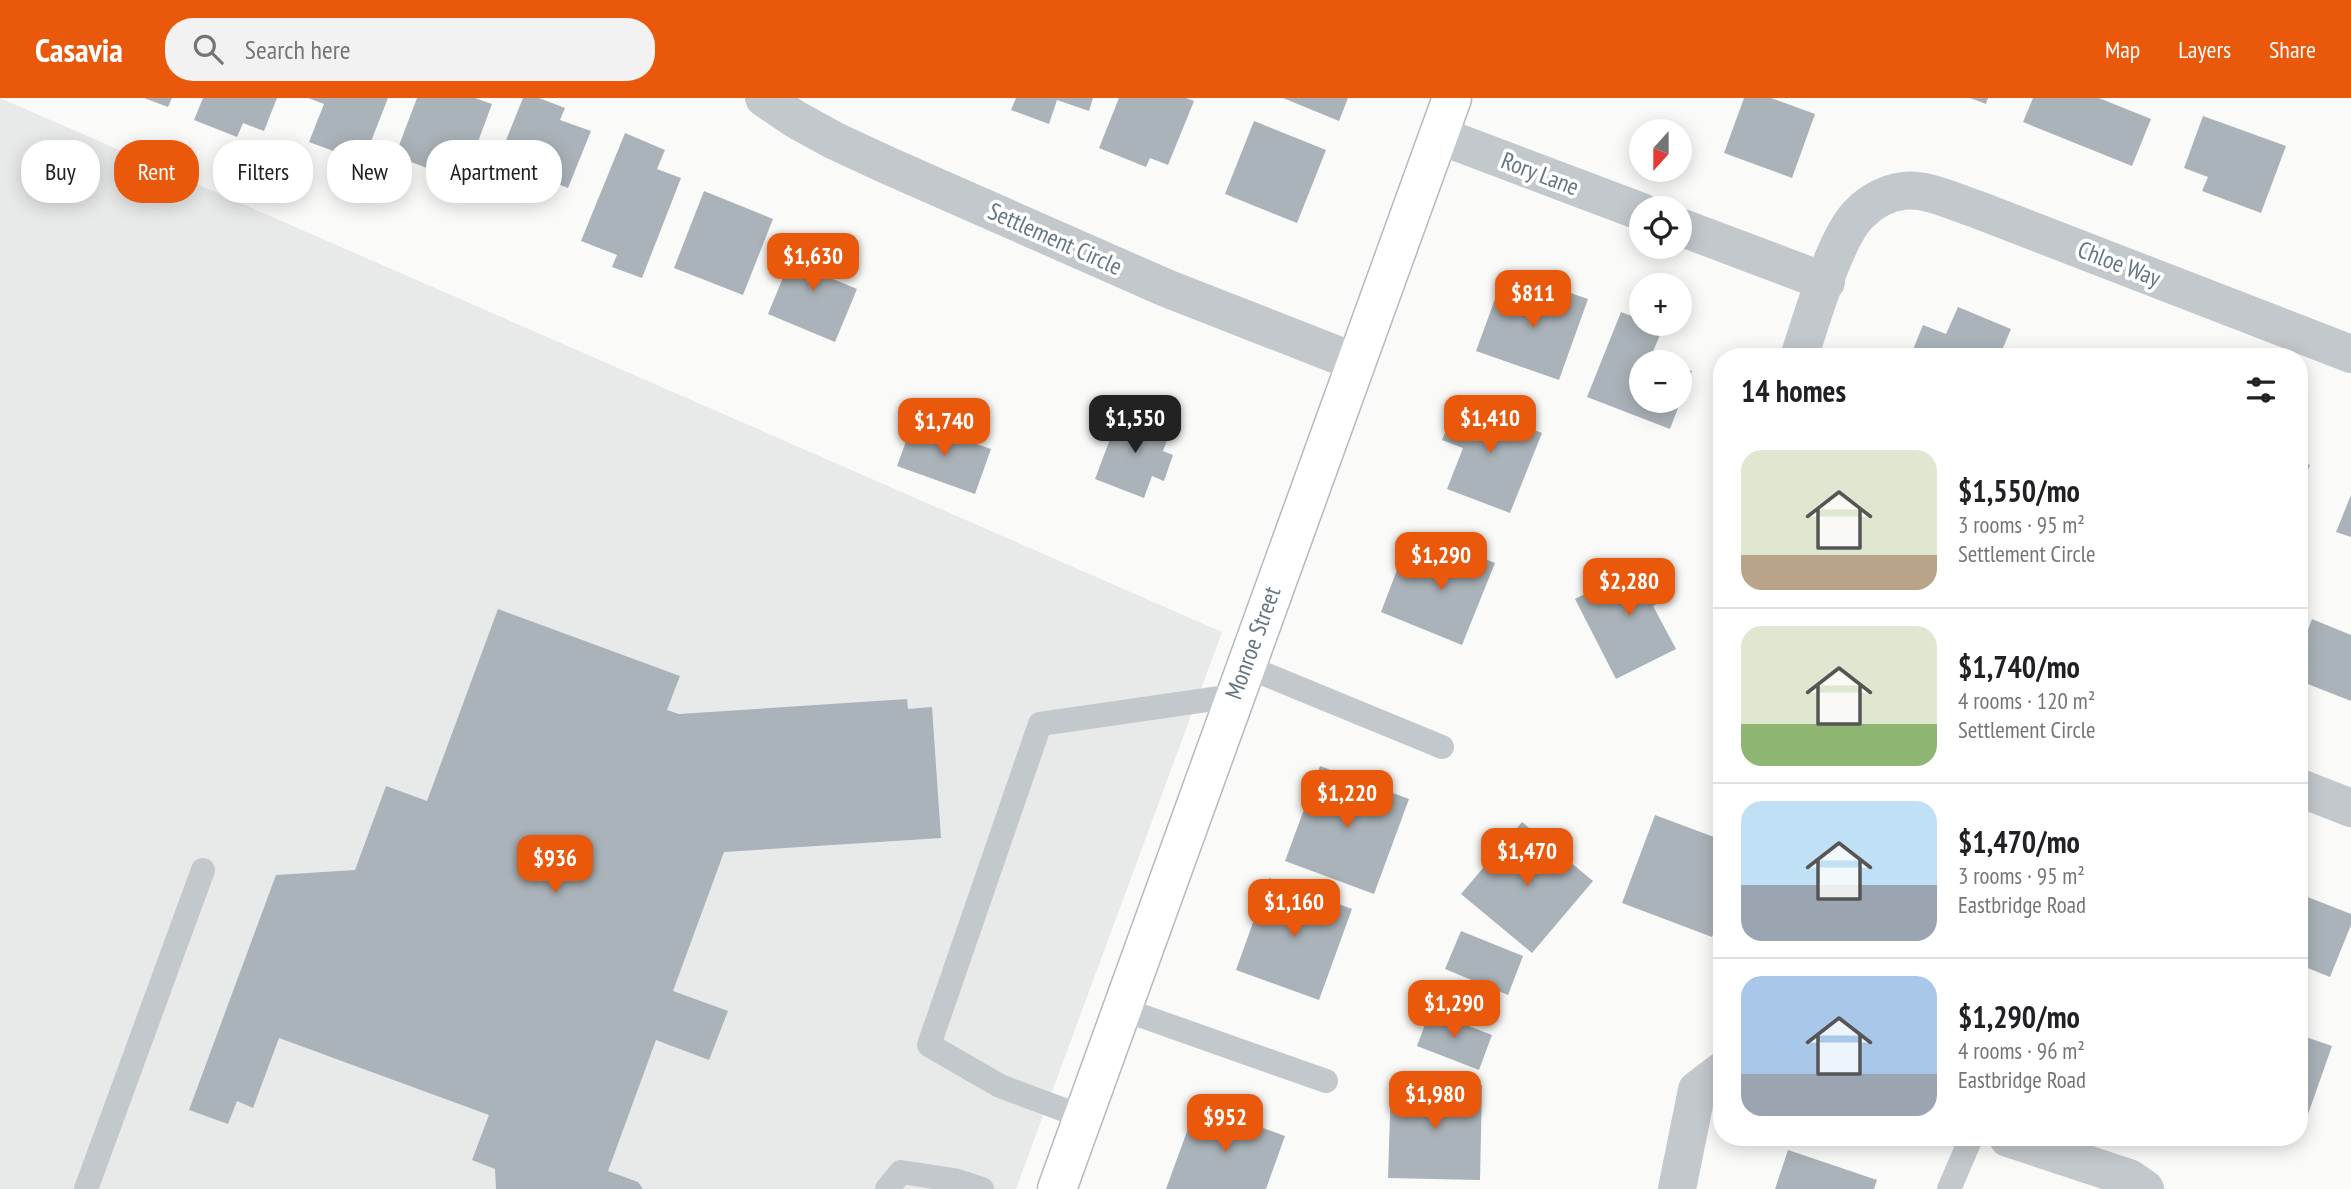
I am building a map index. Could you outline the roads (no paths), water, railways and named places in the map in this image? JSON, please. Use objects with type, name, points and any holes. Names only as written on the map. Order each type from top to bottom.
[{"type":"street","name":"Settlement Circle","points":[[764,98],[835,141],[902,172],[1166,288],[1355,362]]},
{"type":"street","name":"Monroe Street","points":[[1056,1189],[1452,98]]},
{"type":"street","name":"Rory Lane","points":[[1438,135],[1629,207]]},
{"type":"street","name":"Chloe Way","points":[[1826,282],[1842,238],[1859,213],[1885,195],[1905,191],[1927,192],[2351,354]]},
{"type":"street","points":[[1692,232],[1826,282],[1802,348]]},
{"type":"street","points":[[2308,791],[2351,808]]},
{"type":"street","points":[[1677,1189],[1710,1080]]},
{"type":"street","points":[[2032,1146],[2129,1178],[2145,1189]]},
{"type":"lane","points":[[1083,1117],[1000,1086],[929,1045],[1040,723],[1240,681],[1442,747]]},
{"type":"lane","points":[[86,1189],[203,870]]},
{"type":"lane","points":[[1122,1009],[1326,1082]]},
{"type":"lane","points":[[1949,1189],[1968,1146]]},
{"type":"lane","points":[[887,1189],[901,1172],[954,1180],[982,1189]]}]
